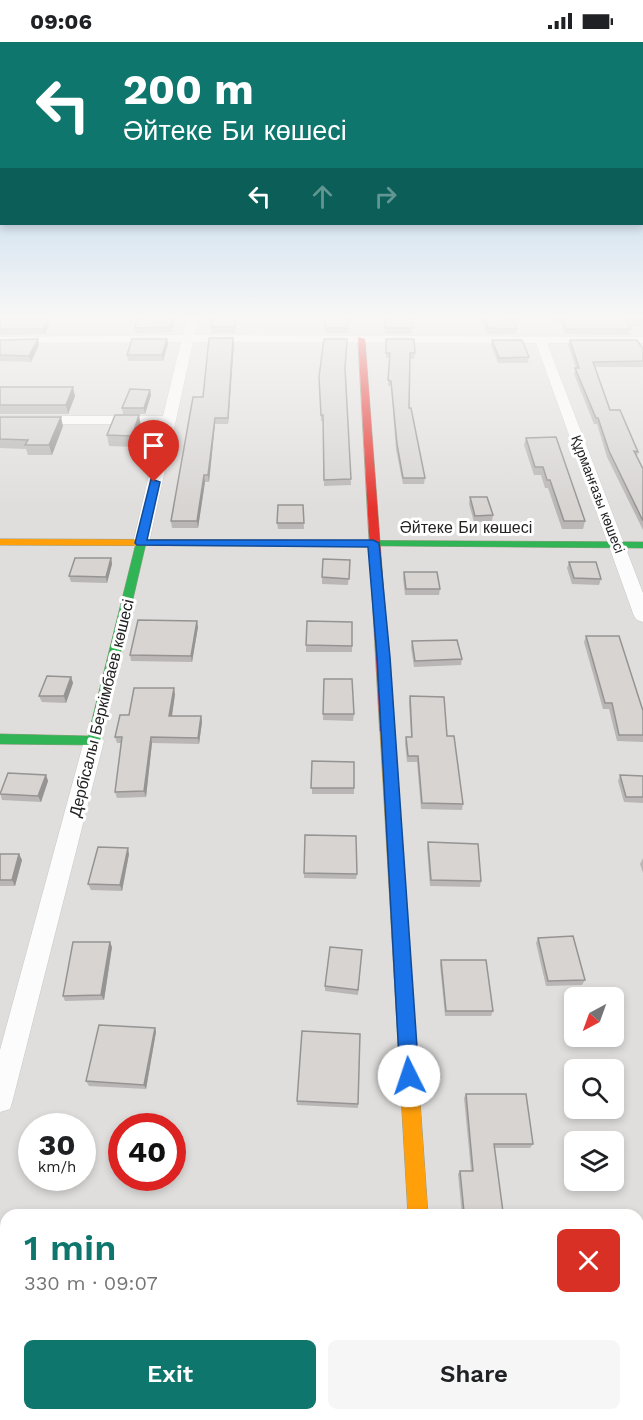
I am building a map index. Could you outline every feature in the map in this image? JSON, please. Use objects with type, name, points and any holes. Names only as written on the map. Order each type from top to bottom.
[{"type":"street","name":"Дербісалы Беркімбаев көшесі","points":[[0,1099],[94,741],[178,379]]},
{"type":"street","points":[[364,379],[418,1209]]},
{"type":"street","name":"Құрманғазы көшесі","points":[[555,379],[643,616]]},
{"type":"street","points":[[0,420],[169,420]]},
{"type":"street","name":"Әйтеке Би көшесі","points":[[0,542],[643,545]]},
{"type":"street","points":[[0,739],[94,741]]},
{"type":"shaded area","points":[[0,379],[643,379],[643,1209],[0,1209]]},
{"type":"building","points":[[205,379],[230,379],[228,418],[215,418],[208,475],[204,475],[197,521],[171,521],[193,397],[203,397]]},
{"type":"building","points":[[319,379],[346,379],[351,479],[324,480],[323,415],[321,415]]},
{"type":"building","points":[[410,379],[409,408],[411,408],[425,478],[403,478],[391,381],[388,380]]},
{"type":"building","points":[[580,379],[599,379],[610,410],[620,410],[638,452],[634,451],[643,469],[643,521],[609,451],[598,418],[596,418]]},
{"type":"building","points":[[0,387],[73,387],[66,405],[0,405]]},
{"type":"building","points":[[130,389],[150,390],[144,408],[122,408]]},
{"type":"building","points":[[115,415],[139,415],[132,436],[107,435]]},
{"type":"building","points":[[0,417],[61,417],[49,445],[25,445],[28,440],[0,439]]},
{"type":"building","points":[[556,437],[585,521],[564,521],[550,480],[547,480],[543,467],[535,467],[526,438]]},
{"type":"building","points":[[470,497],[487,497],[493,515],[475,516]]},
{"type":"building","points":[[278,505],[303,505],[304,523],[277,523]]},
{"type":"building","points":[[75,558],[111,558],[106,577],[69,576]]},
{"type":"building","points":[[323,559],[350,560],[349,579],[322,577]]},
{"type":"building","points":[[569,562],[596,562],[601,579],[574,578]]},
{"type":"building","points":[[404,572],[437,572],[440,589],[406,589]]},
{"type":"building","points":[[138,620],[197,621],[191,656],[130,655]]},
{"type":"building","points":[[307,621],[352,622],[352,646],[306,645]]},
{"type":"building","points":[[586,636],[619,636],[643,711],[643,735],[619,735],[612,703],[605,703]]},
{"type":"building","points":[[457,640],[462,659],[415,661],[412,641]]},
{"type":"building","points":[[47,676],[71,677],[64,696],[39,696]]},
{"type":"building","points":[[324,679],[352,679],[354,714],[323,714]]},
{"type":"building","points":[[134,688],[174,688],[169,716],[201,716],[198,738],[151,737],[144,791],[115,792],[122,737],[115,737],[120,715],[129,715]]},
{"type":"building","points":[[410,696],[444,697],[447,736],[454,736],[463,804],[422,803],[418,756],[408,756],[406,737],[412,737]]},
{"type":"building","points":[[312,761],[354,762],[354,788],[311,788]]},
{"type":"building","points":[[8,773],[46,775],[38,796],[0,794]]},
{"type":"building","points":[[620,775],[643,776],[643,797],[626,797]]},
{"type":"building","points":[[305,835],[356,836],[357,874],[304,873]]},
{"type":"building","points":[[428,842],[478,844],[481,881],[431,880]]},
{"type":"building","points":[[98,847],[128,848],[120,885],[88,884]]},
{"type":"building","points":[[0,854],[19,854],[12,880],[0,880]]},
{"type":"building","points":[[573,936],[585,980],[548,981],[538,938]]},
{"type":"building","points":[[73,942],[110,942],[101,995],[63,996]]},
{"type":"building","points":[[330,947],[362,950],[358,990],[325,986]]},
{"type":"building","points":[[441,960],[486,960],[493,1011],[446,1011]]},
{"type":"building","points":[[99,1025],[155,1028],[144,1085],[86,1081]]},
{"type":"building","points":[[302,1031],[360,1034],[358,1104],[297,1101]]},
{"type":"building","points":[[466,1094],[526,1094],[533,1144],[494,1144],[503,1209],[464,1209],[460,1171],[473,1171]]},
{"type":"traffic: fast","points":[[0,739],[94,741],[141,543]]},
{"type":"traffic: fast","points":[[281,543],[643,545]]},
{"type":"traffic: slow","points":[[0,542],[281,543]]},
{"type":"traffic: slow","points":[[387,731],[418,1209]]},
{"type":"traffic: jam","points":[[364,379],[387,731]]},
{"type":"route","points":[[154,482],[141,543],[373,543],[383,657],[409,1076]]}]
